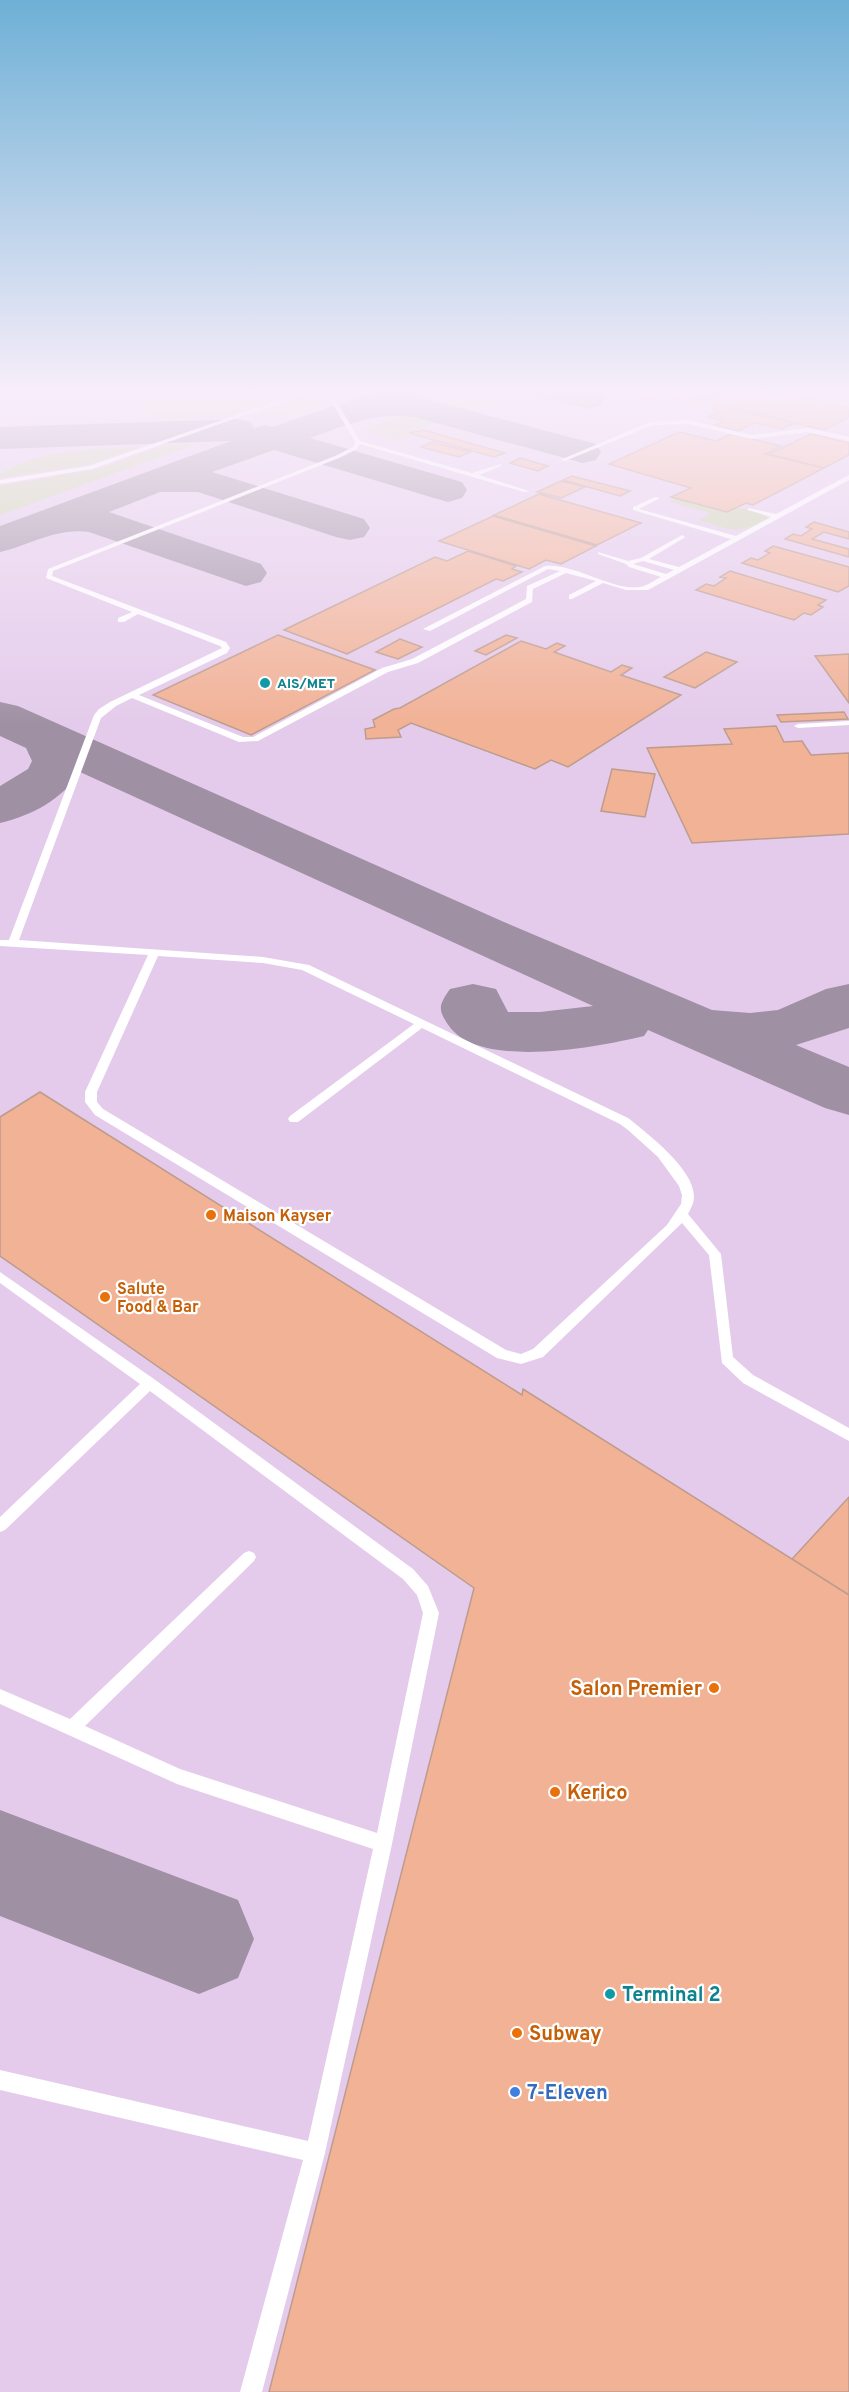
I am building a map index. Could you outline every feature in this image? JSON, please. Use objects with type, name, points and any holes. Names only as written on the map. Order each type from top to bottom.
[{"type":"lane","points":[[13,943],[97,717],[102,711],[226,648],[223,644],[48,576],[47,573],[224,502]]},
{"type":"lane","points":[[651,502],[636,510],[736,538]]},
{"type":"lane","points":[[427,629],[547,567],[636,589],[645,588],[803,502]]},
{"type":"lane","points":[[750,509],[776,516]]},
{"type":"lane","points":[[628,563],[642,559],[682,537]]},
{"type":"lane","points":[[600,554],[666,576]]},
{"type":"lane","points":[[642,559],[679,569]]},
{"type":"lane","points":[[132,695],[242,740],[255,739],[385,670],[415,661],[529,600],[530,588],[566,570]]},
{"type":"lane","points":[[572,597],[602,581]]},
{"type":"lane","points":[[121,620],[138,611]]},
{"type":"lane","points":[[798,726],[849,723]]},
{"type":"lane","points":[[0,944],[154,953],[286,963],[305,967],[624,1121],[653,1143],[682,1179],[688,1195],[682,1215],[538,1353],[521,1359],[502,1354],[99,1112],[91,1102],[91,1092],[154,953]]},
{"type":"lane","points":[[294,1119],[421,1023]]},
{"type":"lane","points":[[682,1215],[715,1254],[727,1359],[748,1379],[849,1435]]},
{"type":"lane","points":[[0,1277],[149,1383],[408,1574],[423,1591],[431,1613],[315,2153],[250,2392]]},
{"type":"lane","points":[[0,1526],[149,1383]]},
{"type":"lane","points":[[72,1728],[249,1557]]},
{"type":"lane","points":[[0,1696],[177,1776],[383,1844]]},
{"type":"lane","points":[[0,2080],[315,2153]]},
{"type":"shaded area","points":[[0,502],[849,502],[849,2392],[0,2392]]},
{"type":"green space","points":[[0,502],[37,502],[0,515]]},
{"type":"green space","points":[[670,502],[690,502],[727,512],[738,507],[768,518],[749,527],[727,529],[699,520],[710,513]]},
{"type":"building","points":[[523,502],[566,502],[641,523],[597,545],[494,515]]},
{"type":"building","points":[[688,502],[759,502],[753,505],[746,503],[727,512]]},
{"type":"building","points":[[493,516],[596,546],[561,564],[546,560],[529,569],[439,541]]},
{"type":"building","points":[[814,522],[849,532],[849,539],[824,532],[812,539],[849,549],[849,557],[785,539],[793,534],[801,536],[812,529],[806,527]]},
{"type":"building","points":[[773,546],[849,567],[849,586],[838,592],[742,563],[751,558],[758,560],[770,553],[765,551]]},
{"type":"building","points":[[468,551],[516,566],[512,569],[522,572],[503,581],[496,579],[347,654],[284,630],[435,557],[447,561]]},
{"type":"building","points":[[730,571],[826,600],[818,605],[823,607],[811,615],[804,613],[794,620],[696,590],[706,584],[714,586],[726,578],[720,577]]},
{"type":"building","name":"AIS/MET","points":[[278,635],[375,670],[251,735],[153,695]]},
{"type":"building","points":[[506,635],[517,638],[486,655],[475,651]]},
{"type":"building","points":[[400,639],[422,647],[398,659],[376,652]]},
{"type":"building","points":[[521,641],[546,649],[557,643],[565,646],[554,652],[611,672],[622,665],[632,668],[621,675],[681,695],[568,767],[551,760],[535,769],[411,723],[398,730],[401,737],[366,739],[365,729],[375,727],[373,720],[400,708]]},
{"type":"building","points":[[706,652],[737,662],[695,688],[664,677]]},
{"type":"building","points":[[849,654],[849,703],[815,656]]},
{"type":"building","points":[[844,712],[848,719],[781,722],[777,715]]},
{"type":"building","points":[[776,726],[784,742],[802,741],[811,755],[849,753],[849,834],[692,843],[647,748],[732,744],[724,729]]},
{"type":"building","points":[[612,769],[655,774],[645,817],[601,811]]},
{"type":"building","name":"Terminal 2","points":[[40,1092],[522,1395],[523,1389],[849,1595],[849,2392],[269,2392],[474,1588],[0,1256],[0,1117]]},
{"type":"building","points":[[849,1497],[849,1595],[792,1559]]},
{"type":"taxiway","points":[[0,540],[101,502]]},
{"type":"taxiway","points":[[267,502],[350,528]]},
{"type":"taxiway","points":[[51,521],[78,518],[97,521],[246,573]]},
{"type":"taxiway","points":[[0,717],[483,935],[849,1093]]},
{"type":"taxiway","points":[[0,807],[37,788],[55,771],[58,761],[54,750],[44,737]]},
{"type":"taxiway","points":[[473,1003],[473,1014],[482,1024],[491,1029],[508,1032],[557,1030],[621,1022]]},
{"type":"taxiway","points":[[713,1029],[750,1033],[783,1029],[815,1019],[849,1003]]},
{"type":"taxiway","points":[[0,1863],[199,1939]]},
{"type":"place","name":"AIS/MET","points":[[265,683]]},
{"type":"place","name":"Maison Kayser","points":[[211,1215]]},
{"type":"place","name":"Salute Food & Bar","points":[[105,1297]]},
{"type":"place","name":"Salon Premier","points":[[714,1688]]},
{"type":"place","name":"Kerico","points":[[555,1792]]},
{"type":"place","name":"Terminal 2","points":[[610,1994]]},
{"type":"place","name":"Subway","points":[[517,2033]]},
{"type":"place","name":"7-Eleven","points":[[515,2092]]}]
